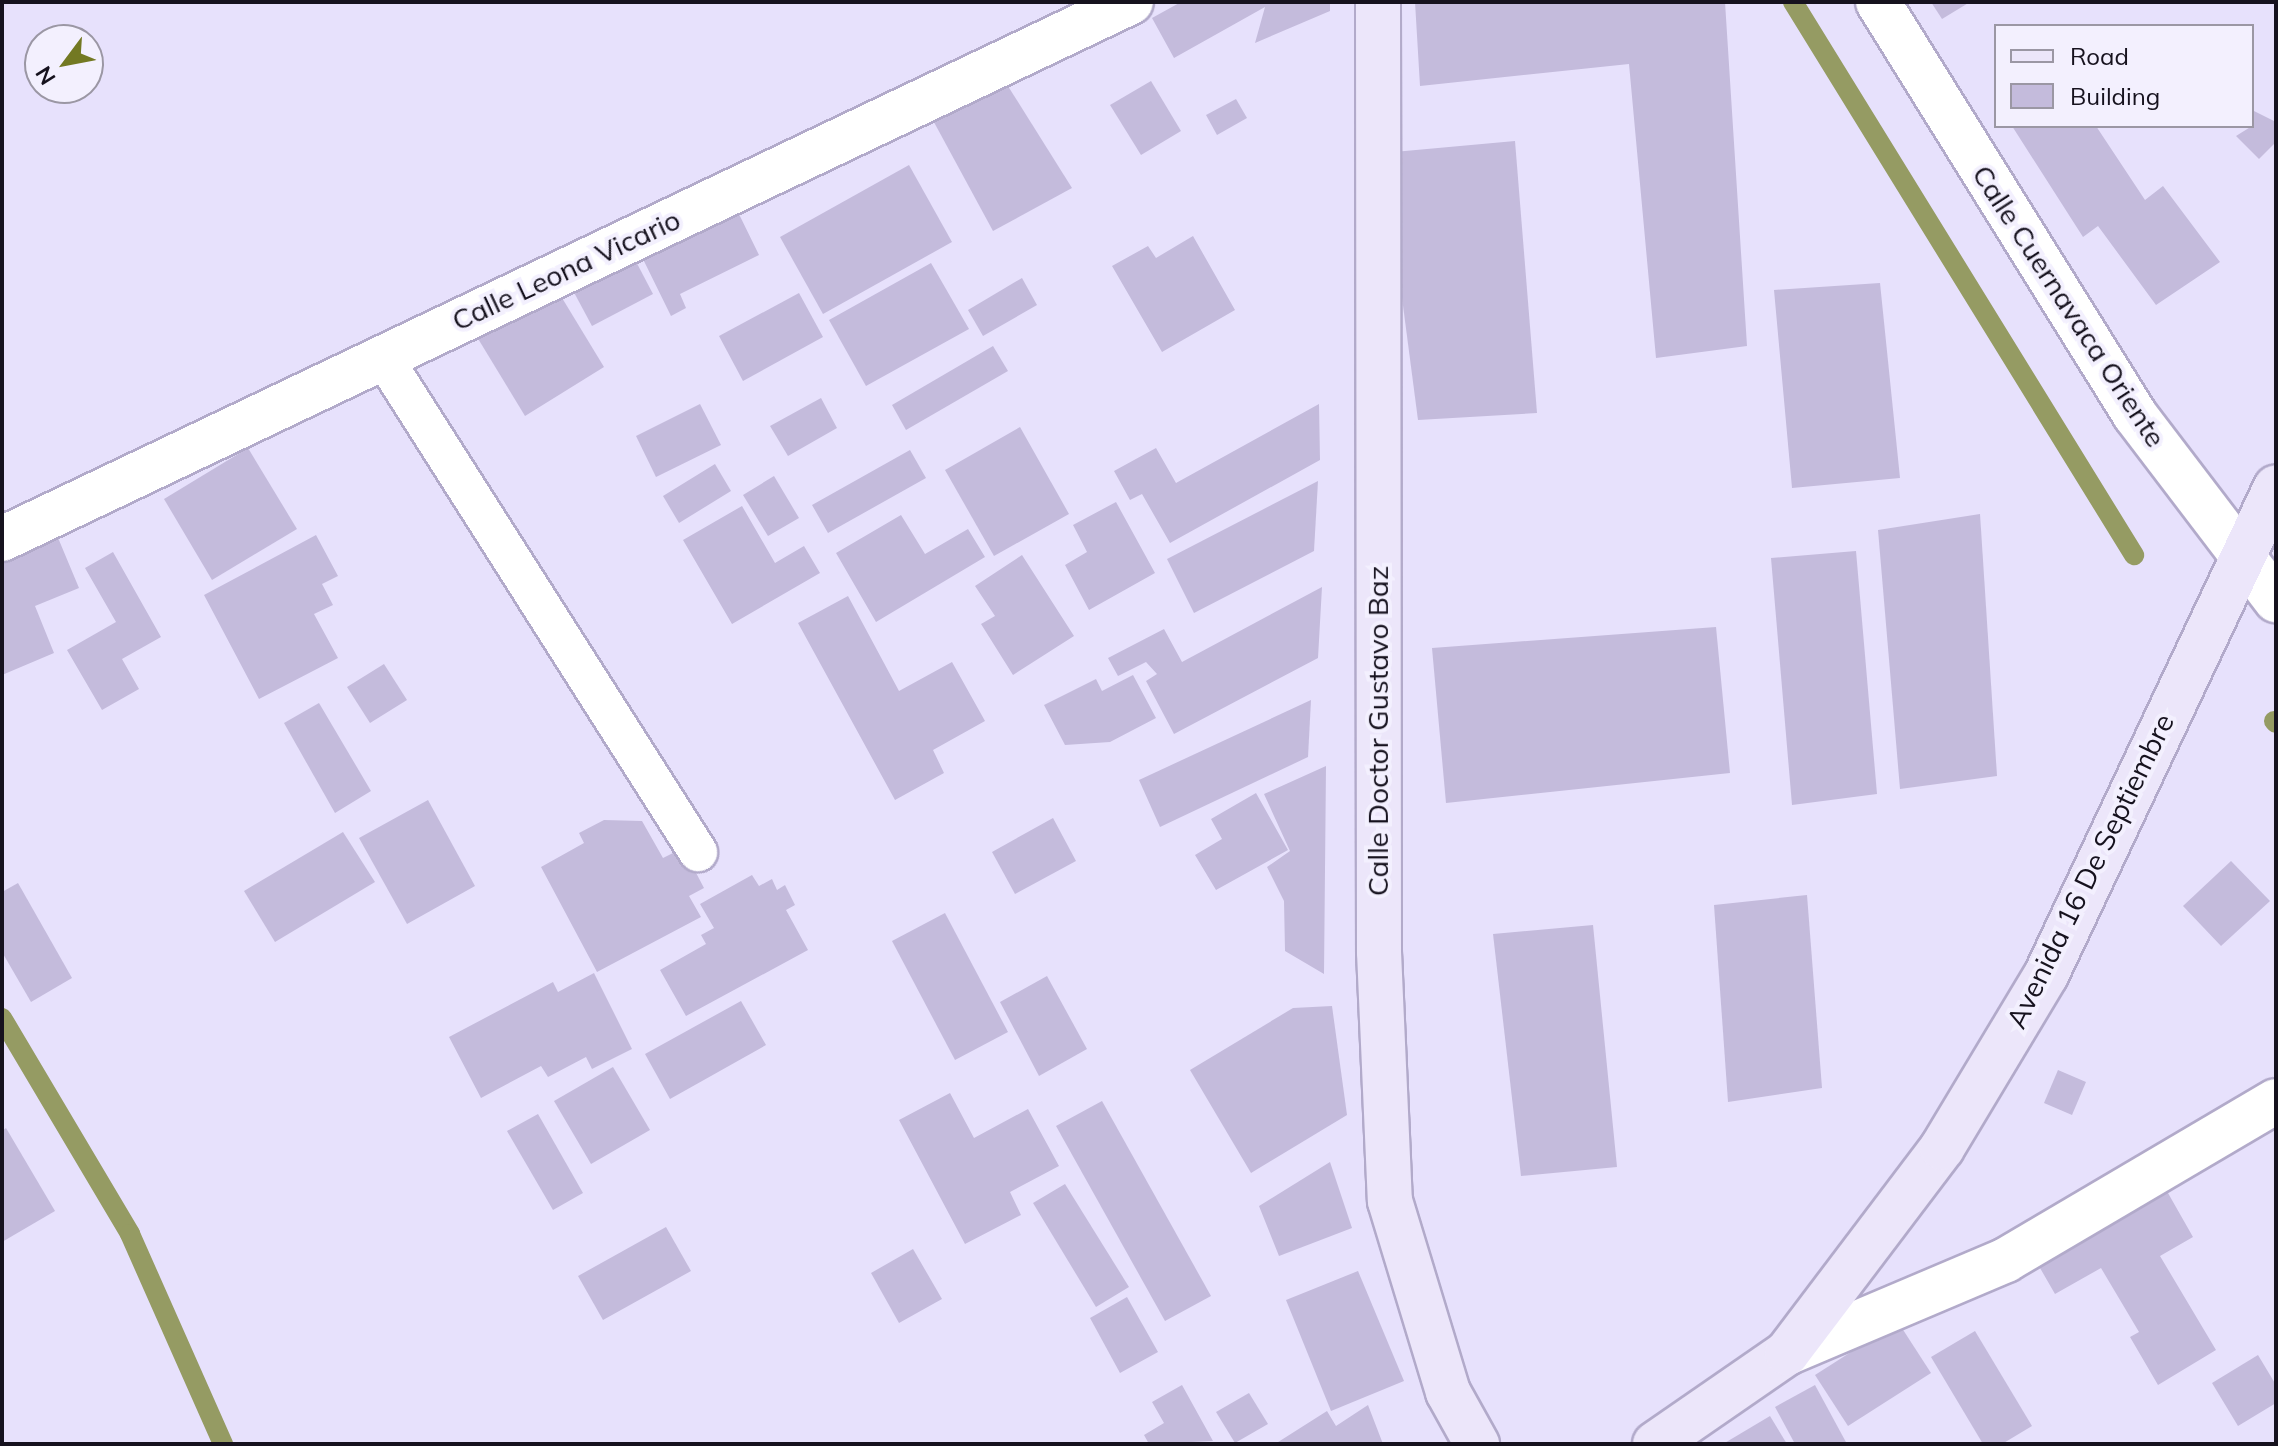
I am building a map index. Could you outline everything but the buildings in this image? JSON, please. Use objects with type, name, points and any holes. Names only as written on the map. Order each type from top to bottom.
[{"type":"main road","name":"Calle Doctor Gustavo Baz","points":[[1378,2],[1379,952],[1390,1201],[1448,1392],[1477,1444]]},
{"type":"main road","name":"Avenida 16 De Septiembre","points":[[1655,1444],[1787,1353],[1942,1148],[2046,975],[2276,487]]},
{"type":"street","name":"Calle Leona Vicario","points":[[2,539],[1131,2]]},
{"type":"street","name":"Calle Cuernavaca Oriente","points":[[1878,2],[2135,415],[2276,600]]},
{"type":"street","points":[[1787,1353],[2006,1260],[2276,1101]]},
{"type":"lane","points":[[383,357],[698,852]]},
{"type":"waterway","points":[[1793,2],[2134,555]]},
{"type":"waterway","points":[[2,1018],[130,1234],[223,1444]]}]
